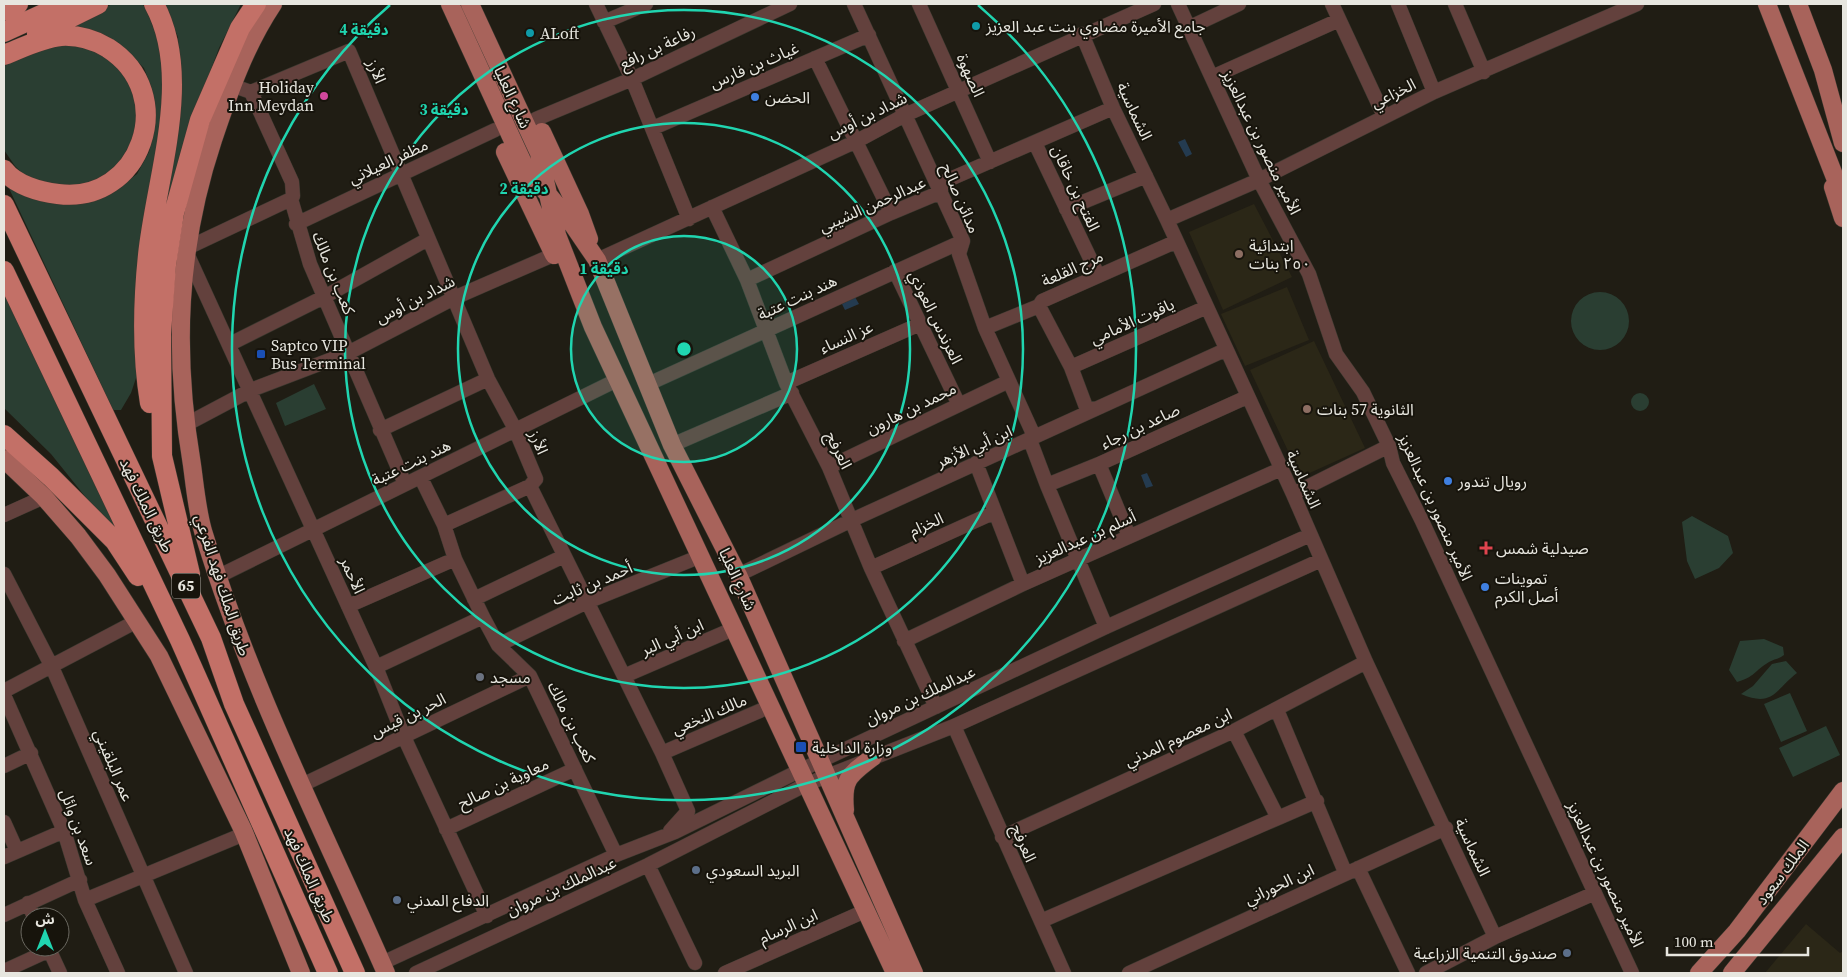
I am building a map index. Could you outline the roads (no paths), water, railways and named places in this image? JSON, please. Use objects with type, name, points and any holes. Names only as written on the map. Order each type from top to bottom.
[{"type":"highway","points":[[4,10],[18,4]]},
{"type":"highway","points":[[4,32],[65,4]]},
{"type":"highway","points":[[4,50],[98,4]]},
{"type":"highway","points":[[154,4],[169,53],[172,87],[166,140],[148,256],[144,316],[150,400],[187,564],[210,638]]},
{"type":"highway","points":[[162,456],[161,334],[166,265],[174,213],[200,120],[240,28],[256,4]]},
{"type":"highway","points":[[4,55],[37,42],[61,36],[93,40],[118,55],[138,79],[144,97],[147,123],[138,148],[124,172],[102,189],[93,192],[74,196],[42,192],[16,181],[4,170]]},
{"type":"highway","name":"طريق الملك فهد","points":[[4,205],[210,638],[234,704],[338,940],[355,973]]},
{"type":"highway","name":"طريق الملك فهد","points":[[4,271],[180,640],[328,973]]},
{"type":"highway","points":[[4,420],[40,454],[106,532]]},
{"type":"highway","points":[[4,436],[51,477],[115,541],[180,640]]},
{"type":"highway","points":[[338,940],[357,952],[379,970]]},
{"type":"main road","name":"طريق الملك فهد الفرعي","points":[[273,4],[256,29],[231,85],[200,180],[185,249],[179,325],[185,425],[202,529],[246,657],[379,970]]},
{"type":"main road","points":[[438,4],[553,255],[593,326]]},
{"type":"main road","name":"شارع العليا","points":[[450,4],[524,165],[548,193],[597,260],[646,385],[672,445],[738,575],[914,973]]},
{"type":"main road","name":"شارع العليا","points":[[470,4],[539,153],[556,235],[593,326],[733,629],[804,777],[891,968]]},
{"type":"main road","points":[[480,4],[536,118],[580,214],[597,260]]},
{"type":"main road","points":[[1767,4],[1843,198]]},
{"type":"main road","points":[[1798,4],[1843,121]]},
{"type":"main road","points":[[1823,70],[1843,143]]},
{"type":"main road","points":[[1828,163],[1827,170],[1843,218]]},
{"type":"main road","points":[[4,459],[44,497],[78,536],[159,656],[244,834],[300,973]]},
{"type":"main road","points":[[845,818],[843,793],[847,779],[852,772],[873,757]]},
{"type":"main road","name":"الملك سعود","points":[[1699,973],[1737,931],[1843,791]]},
{"type":"main road","name":"الملك سعود","points":[[1732,973],[1843,837]]},
{"type":"street","points":[[596,4],[632,79],[689,219]]},
{"type":"street","points":[[604,22],[646,4]]},
{"type":"street","name":"مدائن صالح","points":[[854,4],[963,241],[959,254],[985,328],[1009,381],[1032,438],[1047,485],[1106,627]]},
{"type":"street","name":"الصهوة","points":[[919,4],[990,162]]},
{"type":"street","name":"شداد بن أوس","points":[[597,260],[857,141],[905,115],[959,92],[1082,34],[1154,4]]},
{"type":"street","name":"الأمير منصور بن عبدالعزيز","points":[[1178,4],[1259,180],[1309,274],[1336,354],[1363,392],[1389,446],[1393,463],[1422,521],[1632,973]]},
{"type":"street","points":[[1188,28],[1239,4]]},
{"type":"street","points":[[1332,4],[1384,116]]},
{"type":"street","points":[[1455,4],[1484,72]]},
{"type":"street","name":"الخزاعي","points":[[1168,220],[1259,180],[1434,92],[1484,72],[1637,4]]},
{"type":"street","name":"رفاعة بن رافع","points":[[536,118],[632,79],[782,5]]},
{"type":"street","points":[[1401,5],[1434,92]]},
{"type":"street","points":[[1212,77],[1339,20]]},
{"type":"street","name":"الشماسية","points":[[1082,34],[1113,108],[1168,220],[1176,242],[1225,350],[1293,494],[1366,662],[1496,937]]},
{"type":"street","name":"غياث بن فارس","points":[[653,128],[869,35]]},
{"type":"street","name":"الأرز","points":[[252,92],[349,51],[488,379],[515,429],[536,479],[530,486],[662,753],[688,811],[671,833]]},
{"type":"street","points":[[815,58],[891,212]]},
{"type":"street","points":[[231,85],[252,92]]},
{"type":"street","name":"كعب بن مالك","points":[[252,92],[292,182],[293,196],[291,199],[296,224],[324,297],[405,484]]},
{"type":"street","name":"عبدالرحمن الشيبي","points":[[747,280],[891,212],[941,192],[940,183],[1035,144],[1113,108]]},
{"type":"street","name":"مظفر العيلاني","points":[[296,224],[495,130]]},
{"type":"street","name":"الفتح بن خاقان","points":[[1035,144],[1098,275]]},
{"type":"street","points":[[1066,209],[1146,176]]},
{"type":"street","points":[[185,249],[291,199]]},
{"type":"street","name":"العرفج","points":[[712,207],[747,280],[765,331],[789,388],[829,467],[904,641],[942,705]]},
{"type":"street","points":[[230,344],[324,297],[428,239]]},
{"type":"street","name":"هند بنت عتبة","points":[[646,385],[963,241]]},
{"type":"street","name":"مرج القلعة","points":[[985,328],[1039,306],[1042,301],[1176,242]]},
{"type":"street","name":"الأحمر","points":[[185,249],[314,529],[376,667],[404,737],[487,916]]},
{"type":"street","name":"شداد بن أوس","points":[[185,425],[251,390],[348,354],[454,298],[553,255]]},
{"type":"street","name":"العرندس العوذي","points":[[895,271],[959,405]]},
{"type":"street","points":[[1039,306],[1071,367],[1086,407],[1095,409]]},
{"type":"street","name":"ياقوت الأمامي","points":[[1071,367],[1207,307]]},
{"type":"street","name":"عز النساء","points":[[672,445],[920,324]]},
{"type":"street","name":"ابن أبي الأزهر","points":[[738,575],[852,520],[1225,350]]},
{"type":"street","points":[[380,430],[488,379]]},
{"type":"street","name":"هند بنت عتبة","points":[[219,576],[405,484],[421,478],[515,429],[619,380]]},
{"type":"street","name":"محمد بن هارون","points":[[829,467],[1009,381]]},
{"type":"street","name":"صاعد بن رجاء","points":[[1047,485],[1099,464],[1247,397]]},
{"type":"street","points":[[1293,494],[1389,446]]},
{"type":"street","points":[[976,463],[1023,584]]},
{"type":"street","points":[[1099,464],[1129,536]]},
{"type":"street","name":"أسلم بن عبدالعزيز","points":[[904,641],[1023,584],[1281,469]]},
{"type":"street","name":"كعب بن مالك","points":[[421,478],[444,526],[454,559],[483,617],[498,645],[530,676],[616,855]]},
{"type":"street","points":[[444,526],[530,486]]},
{"type":"street","points":[[4,515],[44,497]]},
{"type":"street","name":"الخزام","points":[[871,568],[995,512]]},
{"type":"street","name":"عبدالملك بن مروان","points":[[379,970],[616,855],[824,768],[942,705],[1106,627],[1310,535]]},
{"type":"street","points":[[474,599],[564,556]]},
{"type":"street","name":"أحمد بن ثابت","points":[[498,645],[587,602],[700,556]]},
{"type":"street","points":[[348,606],[454,559]]},
{"type":"street","name":"عبدالملك بن مروان","points":[[824,768],[873,757],[958,724],[1322,560]]},
{"type":"street","name":"عمر البلقيني","points":[[4,574],[52,667],[186,973]]},
{"type":"street","points":[[376,667],[483,617]]},
{"type":"street","points":[[4,691],[137,621]]},
{"type":"street","name":"ابن أبي البر","points":[[624,676],[733,629]]},
{"type":"street","name":"ابن معصوم المدني","points":[[1002,837],[1234,731],[1366,662]]},
{"type":"street","name":"الحر بن قيس","points":[[302,785],[530,676]]},
{"type":"street","name":"سعد بن وائل","points":[[4,695],[64,831],[85,900],[118,973]]},
{"type":"street","points":[[942,705],[941,712],[945,722],[958,724]]},
{"type":"street","name":"مالك النخعي","points":[[662,753],[771,706]]},
{"type":"street","points":[[1277,710],[1317,801],[1408,973]]},
{"type":"street","name":"العرفج","points":[[958,724],[1002,837],[1064,973]]},
{"type":"street","points":[[1234,731],[1278,818]]},
{"type":"street","points":[[4,766],[31,753]]},
{"type":"street","name":"معاوية بن صالح","points":[[446,829],[575,770]]},
{"type":"street","name":"عبدالملك بن مروان","points":[[416,973],[676,851],[804,777]]},
{"type":"street","points":[[1040,921],[1317,801]]},
{"type":"street","points":[[4,822],[17,851]]},
{"type":"street","name":"ابن الحوراني","points":[[1129,973],[1446,828]]},
{"type":"street","points":[[4,857],[64,831]]},
{"type":"street","points":[[671,833],[683,837],[676,851]]},
{"type":"street","points":[[85,900],[244,834]]},
{"type":"street","points":[[648,865],[695,962]]},
{"type":"street","points":[[4,914],[80,880]]},
{"type":"street","points":[[1426,973],[1496,937],[1595,893]]},
{"type":"street","points":[[28,903],[30,907]]},
{"type":"street","name":"ابن الرسام","points":[[726,973],[865,910]]},
{"type":"street","points":[[4,971],[31,957]]},
{"type":"street","points":[[53,957],[60,973]]},
{"type":"water","points":[[1185,139],[1192,154],[1186,157],[1178,142]]},
{"type":"water","points":[[855,297],[859,304],[845,310],[842,304]]},
{"type":"water","points":[[1147,473],[1153,486],[1146,488],[1141,475]]},
{"type":"place","name":"جامع الأميرة مضاوي بنت عبد العزيز","points":[[976,26]]},
{"type":"place","name":"ALoft","points":[[530,33]]},
{"type":"place","name":"Holiday Inn Meydan","points":[[324,96]]},
{"type":"place","name":"الحضن","points":[[755,97]]},
{"type":"place","name":"ابتدائية ٢٥٠ بنات","points":[[1239,254]]},
{"type":"place","name":"Saptco VIP Bus Terminal","points":[[261,354]]},
{"type":"place","name":"الثانوية 57 بنات","points":[[1307,409]]},
{"type":"place","name":"رويال تندور","points":[[1448,481]]},
{"type":"place","name":"صيدلية شمس","points":[[1486,548]]},
{"type":"place","name":"تموينات أصل الكرم","points":[[1485,587]]},
{"type":"place","name":"مسجد","points":[[480,677]]},
{"type":"place","name":"وزارة الداخلية","points":[[801,747]]},
{"type":"place","name":"البريد السعودي","points":[[696,870]]},
{"type":"place","name":"الدفاع المدني","points":[[397,900]]},
{"type":"place","name":"صندوق التنمية الزراعية","points":[[1567,953]]}]
